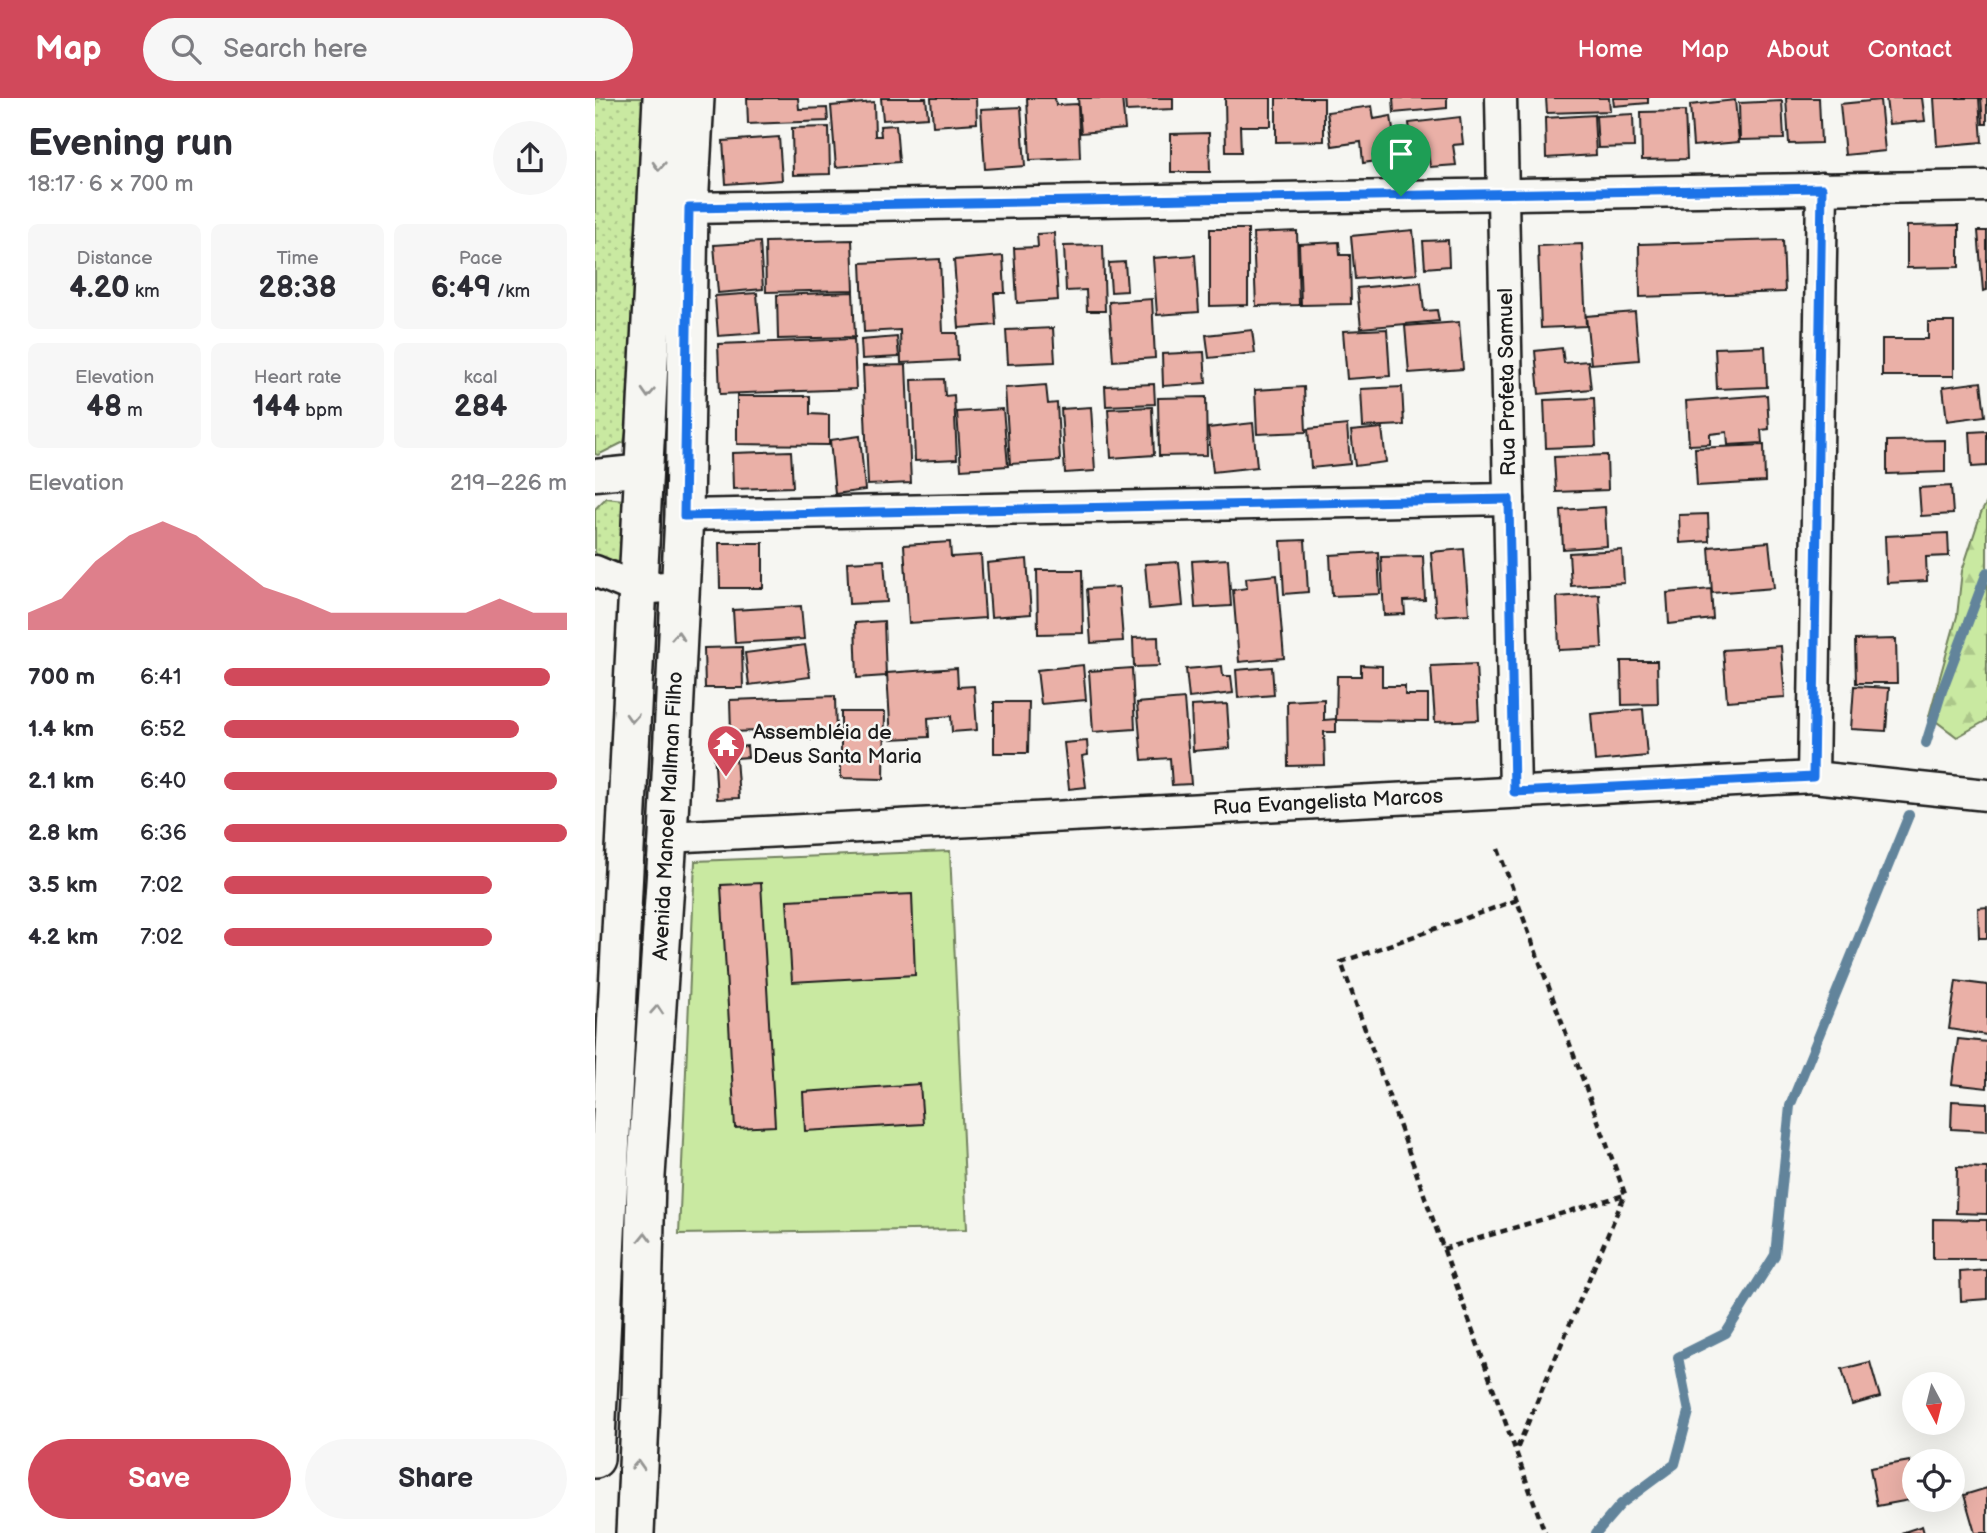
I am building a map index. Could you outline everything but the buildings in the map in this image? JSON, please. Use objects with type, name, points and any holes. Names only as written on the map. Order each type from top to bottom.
[{"type":"street","name":"Avenida Manoel Mallman Filho","points":[[595,1459],[597,1375],[662,98]]},
{"type":"street","name":"Avenida Manoel Mallman Filho","points":[[635,1533],[646,1176],[668,837],[684,516],[689,208],[695,98]]},
{"type":"street","name":"Rua Profeta Samuel","points":[[1501,98],[1514,792]]},
{"type":"street","points":[[689,208],[1987,186]]},
{"type":"street","points":[[1813,777],[1822,188]]},
{"type":"street","points":[[595,475],[644,470]]},
{"type":"street","points":[[684,516],[1509,499]]},
{"type":"street","points":[[595,571],[638,589],[680,586]]},
{"type":"street","name":"Rua Evangelista Marcos","points":[[668,837],[1813,777],[1987,795]]},
{"type":"path","points":[[1498,849],[1625,1194],[1515,1451]]},
{"type":"path","points":[[1517,900],[1341,962],[1545,1533]]},
{"type":"path","points":[[1443,1249],[1625,1194]]},
{"type":"green space","points":[[595,98],[645,98],[630,413],[624,442],[598,455],[595,454]]},
{"type":"green space","points":[[606,498],[623,500],[622,563],[597,556],[595,552],[595,509]]},
{"type":"green space","points":[[1987,502],[1987,720],[1957,737],[1929,716],[1957,616],[1962,571]]},
{"type":"green space","points":[[950,851],[967,1229],[679,1234],[695,861]]},
{"type":"waterway","points":[[1926,743],[1942,691],[1987,572]]},
{"type":"waterway","points":[[1596,1533],[1621,1504],[1675,1464],[1689,1412],[1678,1357],[1726,1333],[1775,1255],[1790,1106],[1909,815]]},
{"type":"place","name":"Assembléia de Deus Santa Maria","points":[[726,778]]},
{"type":"route","points":[[1822,188],[1813,777],[1514,792],[1509,499],[684,516],[689,208],[1401,196],[1822,188]]}]
